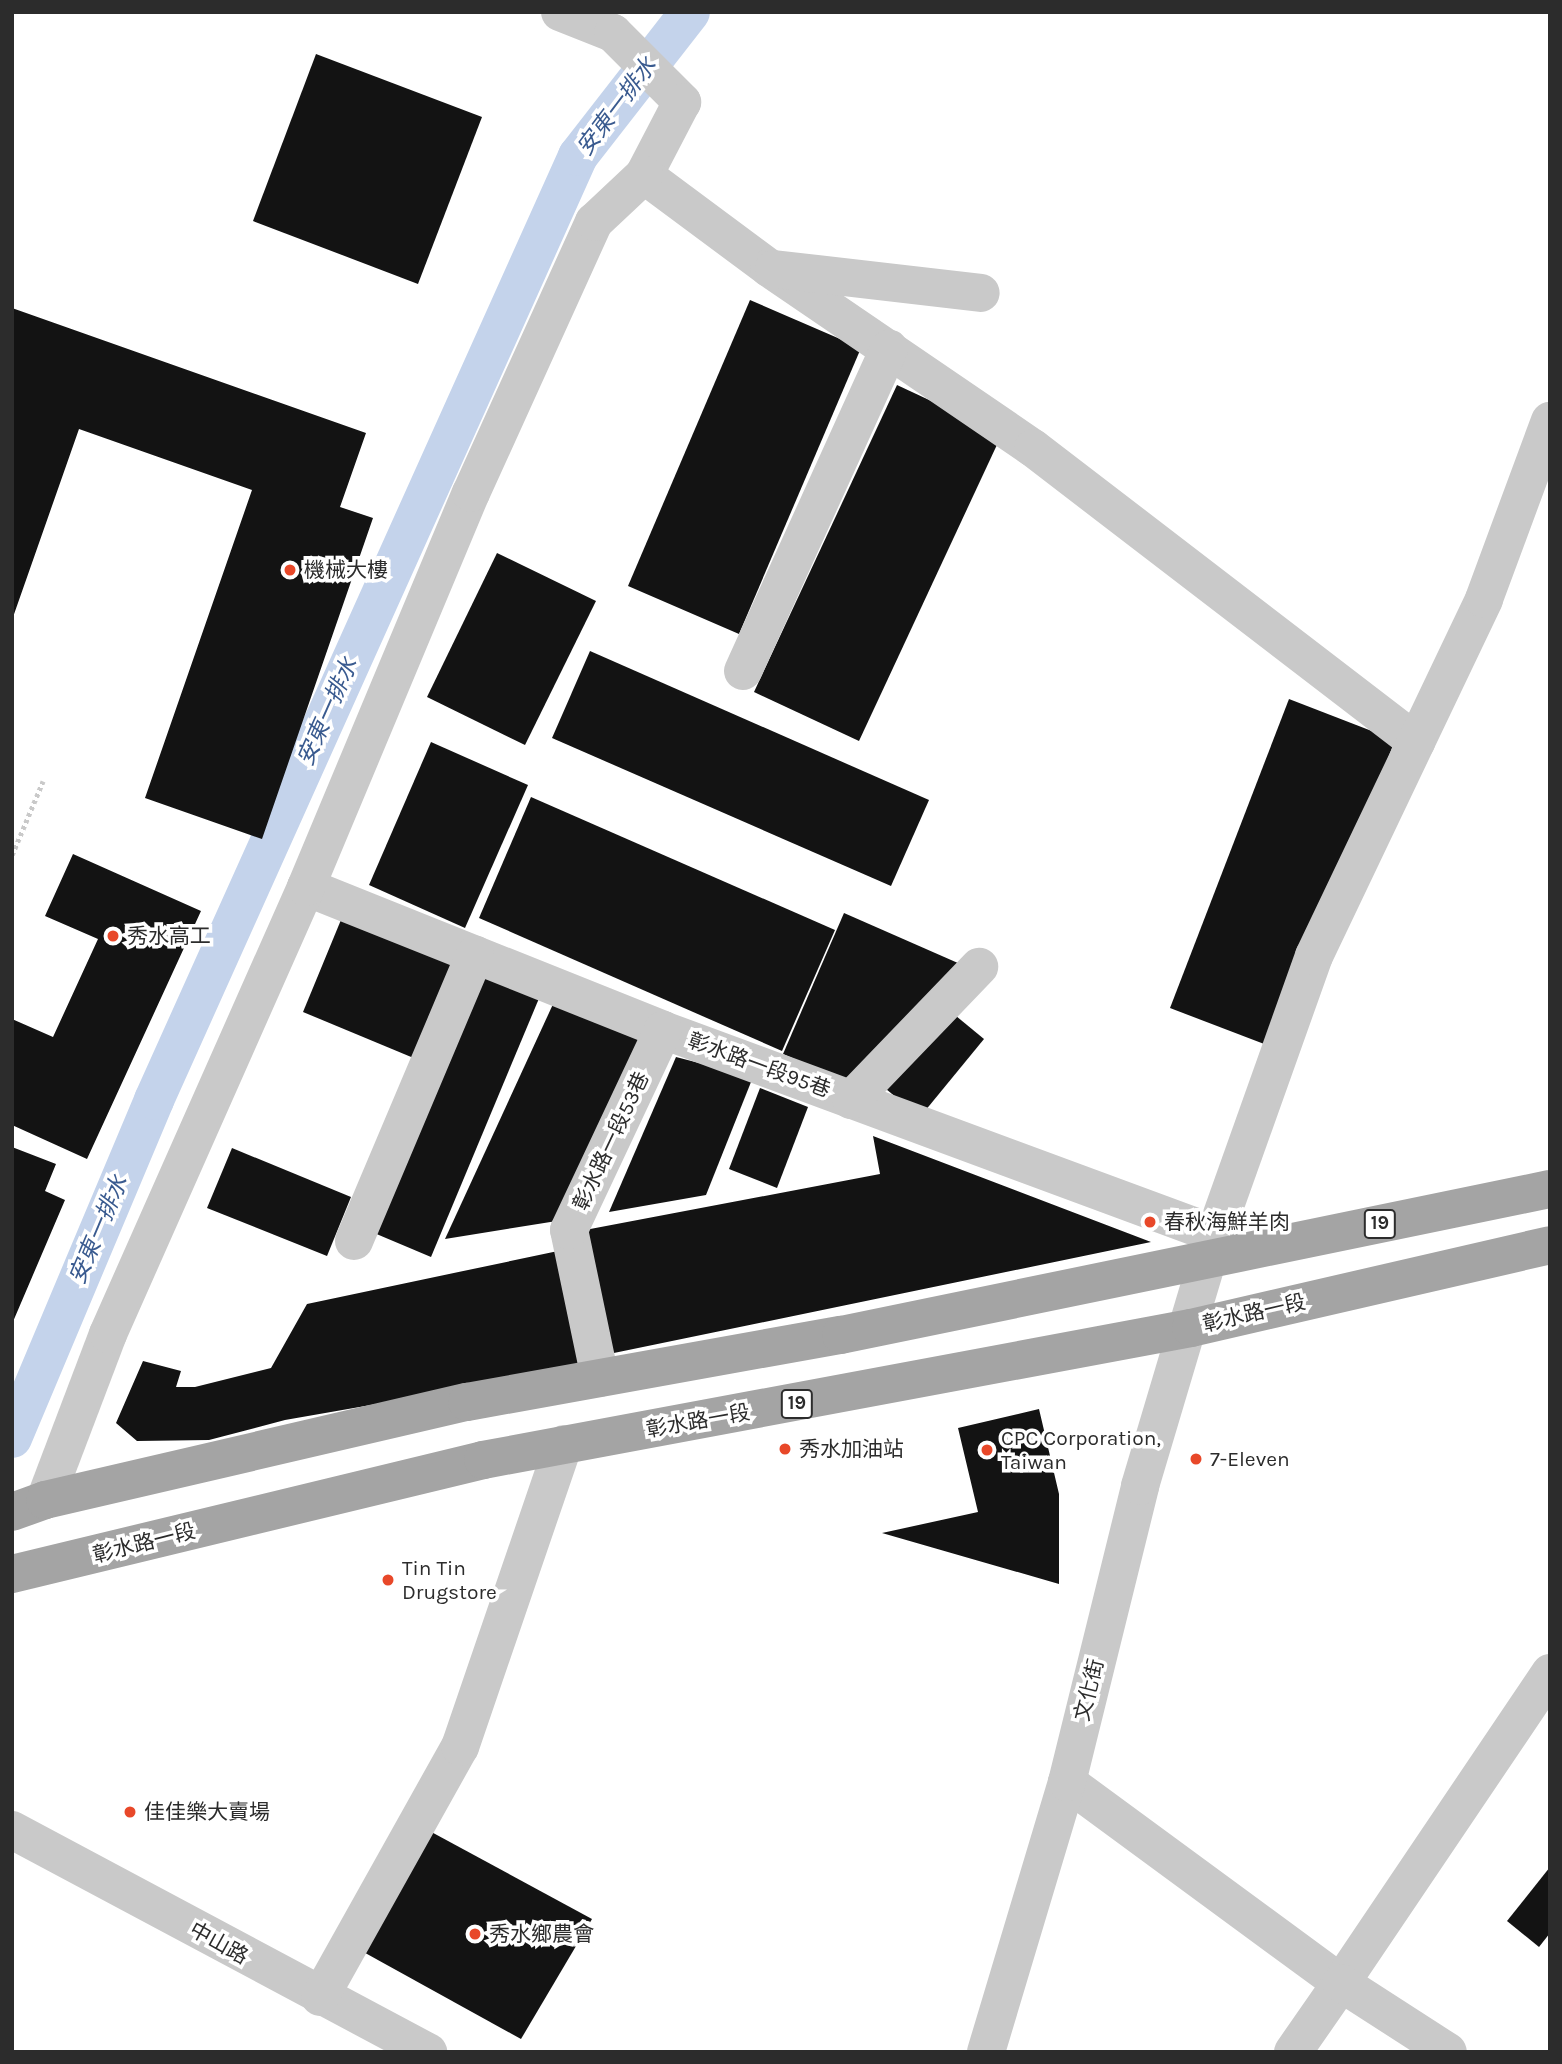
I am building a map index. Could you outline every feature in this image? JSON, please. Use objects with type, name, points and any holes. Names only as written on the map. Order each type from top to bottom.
[{"type":"main road","name":"19","points":[[26,1508],[467,1402],[841,1335],[1213,1246],[1550,1189]]},
{"type":"main road","name":"彰水路一段","points":[[29,1571],[564,1444],[866,1392],[1191,1328],[1550,1245]]},
{"type":"street","points":[[26,1508],[108,1334],[306,887],[471,493],[594,222],[644,175],[682,102],[613,33],[560,12]]},
{"type":"street","points":[[644,175],[769,268],[1033,447],[1416,742]]},
{"type":"street","points":[[769,268],[981,293]]},
{"type":"street","points":[[743,671],[889,349]]},
{"type":"street","name":"文化街","points":[[986,2052],[1067,1782],[1140,1486],[1191,1328],[1213,1246],[1314,956],[1484,599],[1550,421]]},
{"type":"street","name":"彰水路一段95巷","points":[[306,887],[663,1030],[851,1100],[1213,1246]]},
{"type":"street","points":[[354,1241],[475,954]]},
{"type":"street","points":[[851,1100],[979,967]]},
{"type":"street","name":"彰水路一段53巷","points":[[600,1378],[569,1230],[663,1030]]},
{"type":"street","points":[[320,1997],[460,1747],[564,1444]]},
{"type":"street","points":[[1293,2052],[1550,1674]]},
{"type":"street","points":[[1067,1782],[1341,1983],[1448,2052]]},
{"type":"street","name":"中山路","points":[[12,1830],[320,1997],[404,2046]]},
{"type":"path","points":[[12,855],[43,781]]},
{"type":"building","points":[[316,54],[482,117],[418,284],[253,221]]},
{"type":"building","points":[[750,300],[861,348],[739,634],[628,586]]},
{"type":"building","name":"機械大樓","points":[[12,308],[366,433],[340,507],[373,518],[262,839],[145,798],[252,490],[79,429],[12,620]]},
{"type":"building","points":[[897,385],[1002,434],[859,741],[754,692]]},
{"type":"building","points":[[497,553],[596,601],[525,745],[427,697]]},
{"type":"building","points":[[590,651],[929,800],[891,886],[552,738]]},
{"type":"building","points":[[1289,699],[1395,740],[1277,1049],[1170,1008]]},
{"type":"building","points":[[431,742],[528,785],[465,928],[369,885]]},
{"type":"building","points":[[531,797],[835,930],[782,1051],[479,918]]},
{"type":"building","points":[[73,854],[201,911],[87,1159],[12,1125],[12,1019],[53,1037],[98,939],[45,916]]},
{"type":"building","points":[[844,913],[967,967],[854,1085],[783,1054]]},
{"type":"building","points":[[343,915],[456,963],[416,1059],[303,1012]]},
{"type":"building","points":[[476,969],[540,996],[431,1257],[367,1230]]},
{"type":"building","points":[[554,1002],[647,1037],[563,1220],[445,1239]]},
{"type":"building","points":[[950,1011],[984,1039],[920,1117],[886,1089]]},
{"type":"building","points":[[676,1057],[753,1077],[706,1195],[609,1212]]},
{"type":"building","points":[[760,1088],[808,1107],[777,1188],[729,1169]]},
{"type":"building","points":[[873,1136],[1151,1242],[609,1354],[585,1230],[880,1174]]},
{"type":"building","points":[[12,1147],[56,1164],[45,1191],[65,1200],[12,1324]]},
{"type":"building","points":[[232,1148],[351,1197],[327,1256],[207,1208]]},
{"type":"building","points":[[558,1251],[584,1368],[285,1420],[209,1440],[137,1441],[116,1423],[143,1361],[181,1371],[176,1387],[195,1387],[271,1368],[307,1304]]},
{"type":"building","points":[[1039,1409],[1059,1494],[1059,1584],[882,1533],[978,1512],[958,1428]]},
{"type":"building","name":"秀水鄉農會","points":[[424,1828],[592,1919],[521,2039],[358,1949]]},
{"type":"building","points":[[1550,1867],[1550,1933],[1539,1947],[1507,1921]]},
{"type":"waterway","name":"安東一排水","points":[[12,1438],[154,1100],[578,156],[690,12]]},
{"type":"place","name":"機械大樓","points":[[290,570]]},
{"type":"place","name":"秀水高工","points":[[113,936]]},
{"type":"place","name":"春秋海鮮羊肉","points":[[1150,1222]]},
{"type":"place","name":"秀水加油站","points":[[785,1449]]},
{"type":"place","name":"CPC Corporation, Taiwan","points":[[987,1450]]},
{"type":"place","name":"7-Eleven","points":[[1196,1459]]},
{"type":"place","name":"Tin Tin Drugstore","points":[[388,1580]]},
{"type":"place","name":"佳佳樂大賣場","points":[[130,1812]]},
{"type":"place","name":"秀水鄉農會","points":[[475,1934]]}]
